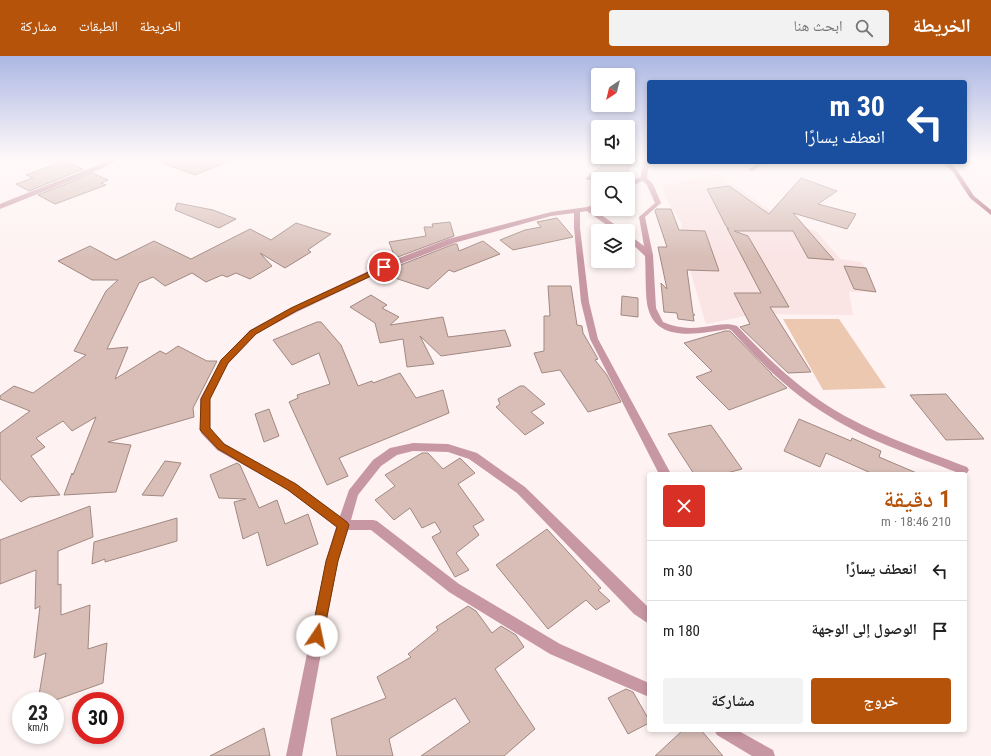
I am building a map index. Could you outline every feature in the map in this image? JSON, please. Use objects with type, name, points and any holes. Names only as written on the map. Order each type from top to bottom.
[{"type":"street","points":[[0,207],[33,193]]},
{"type":"street","points":[[654,193],[658,203],[642,217],[649,255],[652,308],[660,324],[676,330],[691,332],[730,326],[734,328],[774,370],[839,418],[870,433],[963,470]]},
{"type":"street","points":[[970,193],[991,213]]},
{"type":"street","points":[[591,208],[551,214],[451,241],[384,267],[294,310],[253,332],[224,362],[205,399],[205,430],[221,447],[292,487],[343,525],[373,525],[454,588],[548,645],[647,689]]},
{"type":"street","points":[[588,210],[609,224]]},
{"type":"street","points":[[577,211],[577,228],[585,302],[594,339],[664,472]]},
{"type":"street","points":[[635,242],[649,255]]},
{"type":"street","points":[[294,756],[332,561],[353,493],[377,463],[394,451],[413,447],[448,448],[473,456],[521,490],[647,616]]},
{"type":"street","points":[[725,732],[767,756]]},
{"type":"shaded area","points":[[664,193],[745,193],[780,217],[817,232],[840,259],[862,262],[876,292],[849,292],[853,315],[754,314],[706,324],[683,246],[681,236],[682,224],[664,196]]},
{"type":"shaded area","points":[[783,319],[839,319],[886,388],[823,390]]},
{"type":"building","points":[[44,193],[85,193],[55,204],[38,195]]},
{"type":"building","points":[[709,193],[739,193],[769,214],[788,193],[835,193],[818,204],[856,214],[847,229],[793,213],[834,260],[808,258],[793,231],[734,231],[748,236],[789,307],[770,307],[811,372],[788,373],[740,327],[750,324],[734,293],[761,293]]},
{"type":"building","points":[[177,203],[213,210],[236,219],[219,228],[175,210]]},
{"type":"building","points":[[656,209],[671,209],[679,230],[705,231],[719,271],[687,270],[693,314],[695,315],[693,315],[694,321],[678,319],[677,313],[664,312],[661,283],[667,289],[658,247],[667,247],[655,211]]},
{"type":"building","points":[[557,218],[573,237],[513,250],[500,240],[525,230],[541,227],[537,222]]},
{"type":"building","points":[[450,222],[454,236],[395,258],[389,242],[426,236],[424,227],[433,227],[432,224]]},
{"type":"building","points":[[296,223],[331,234],[308,250],[311,252],[285,268],[260,253],[272,266],[250,279],[236,273],[227,277],[222,275],[206,282],[192,273],[165,286],[153,277],[139,283],[107,349],[128,347],[115,379],[160,351],[166,354],[178,346],[207,361],[217,361],[193,408],[194,417],[108,442],[131,445],[116,492],[64,495],[96,417],[72,431],[63,421],[36,438],[45,447],[31,456],[60,495],[29,497],[21,502],[0,479],[0,433],[30,411],[0,399],[0,396],[14,386],[33,393],[86,355],[74,351],[106,291],[118,280],[92,280],[58,261],[90,246],[116,260],[154,241],[191,259],[250,229],[271,240]]},
{"type":"building","points":[[483,241],[500,254],[454,272],[449,270],[428,289],[389,276],[399,268],[398,266],[454,244],[457,244],[459,251]]},
{"type":"building","points":[[844,266],[866,268],[876,292],[854,289]]},
{"type":"building","points":[[548,286],[571,286],[577,325],[582,326],[583,333],[598,359],[595,360],[607,375],[621,402],[588,412],[560,370],[542,373],[534,353],[544,351],[544,316],[550,316]]},
{"type":"building","points":[[371,295],[387,305],[382,308],[399,317],[390,325],[443,317],[448,337],[505,330],[511,346],[441,356],[420,336],[434,364],[407,367],[403,339],[380,343],[375,323],[350,307]]},
{"type":"building","points":[[622,296],[638,298],[638,317],[621,315]]},
{"type":"building","points":[[317,322],[321,322],[341,345],[358,386],[372,381],[373,383],[400,373],[416,398],[443,390],[449,413],[339,458],[348,476],[327,485],[289,402],[298,398],[297,395],[330,384],[319,353],[292,365],[273,340]]},
{"type":"building","points":[[725,331],[730,331],[771,374],[787,388],[729,410],[696,377],[712,371],[684,343]]},
{"type":"building","points":[[520,386],[524,386],[545,404],[531,412],[544,423],[525,435],[496,407],[500,404],[498,399]]},
{"type":"building","points":[[946,394],[984,439],[946,440],[910,395]]},
{"type":"building","points":[[269,409],[279,436],[264,442],[255,414]]},
{"type":"building","points":[[799,419],[851,441],[852,438],[881,451],[879,457],[914,472],[869,472],[826,453],[820,467],[784,451]]},
{"type":"building","points":[[711,425],[742,469],[731,472],[693,472],[668,434]]},
{"type":"building","points":[[422,453],[428,453],[443,469],[460,458],[475,473],[458,484],[484,520],[473,526],[479,535],[456,553],[469,570],[455,577],[432,537],[441,532],[435,522],[422,528],[410,508],[394,520],[375,500],[395,486],[385,475]]},
{"type":"building","points":[[165,461],[181,463],[163,496],[142,495]]},
{"type":"building","points":[[237,463],[240,465],[259,508],[277,500],[285,524],[308,514],[318,544],[267,566],[258,532],[243,539],[234,502],[246,499],[219,498],[210,475]]},
{"type":"building","points":[[90,506],[93,537],[58,551],[58,585],[61,584],[61,615],[90,605],[88,649],[107,643],[103,683],[78,692],[72,692],[72,694],[64,697],[64,692],[40,692],[46,653],[34,658],[40,606],[35,609],[36,570],[0,584],[0,540]]},
{"type":"building","points":[[177,518],[177,541],[105,562],[105,559],[92,564],[94,542]]},
{"type":"building","points":[[547,529],[601,588],[598,590],[610,601],[596,610],[586,600],[548,629],[496,565]]},
{"type":"building","points":[[468,606],[476,611],[492,633],[501,626],[516,635],[524,647],[495,669],[535,729],[504,756],[421,756],[470,722],[455,698],[389,739],[393,756],[337,756],[331,719],[386,698],[377,677],[411,657],[408,654],[438,630],[436,627]]},
{"type":"building","points":[[626,689],[633,692],[647,716],[647,724],[628,734],[608,698]]},
{"type":"building","points":[[264,728],[270,756],[210,756]]},
{"type":"building","points":[[681,732],[703,732],[723,756],[655,756]]},
{"type":"route","points":[[317,636],[332,561],[343,525],[292,487],[221,447],[205,430],[205,399],[224,362],[253,332],[294,310],[384,267]]}]
